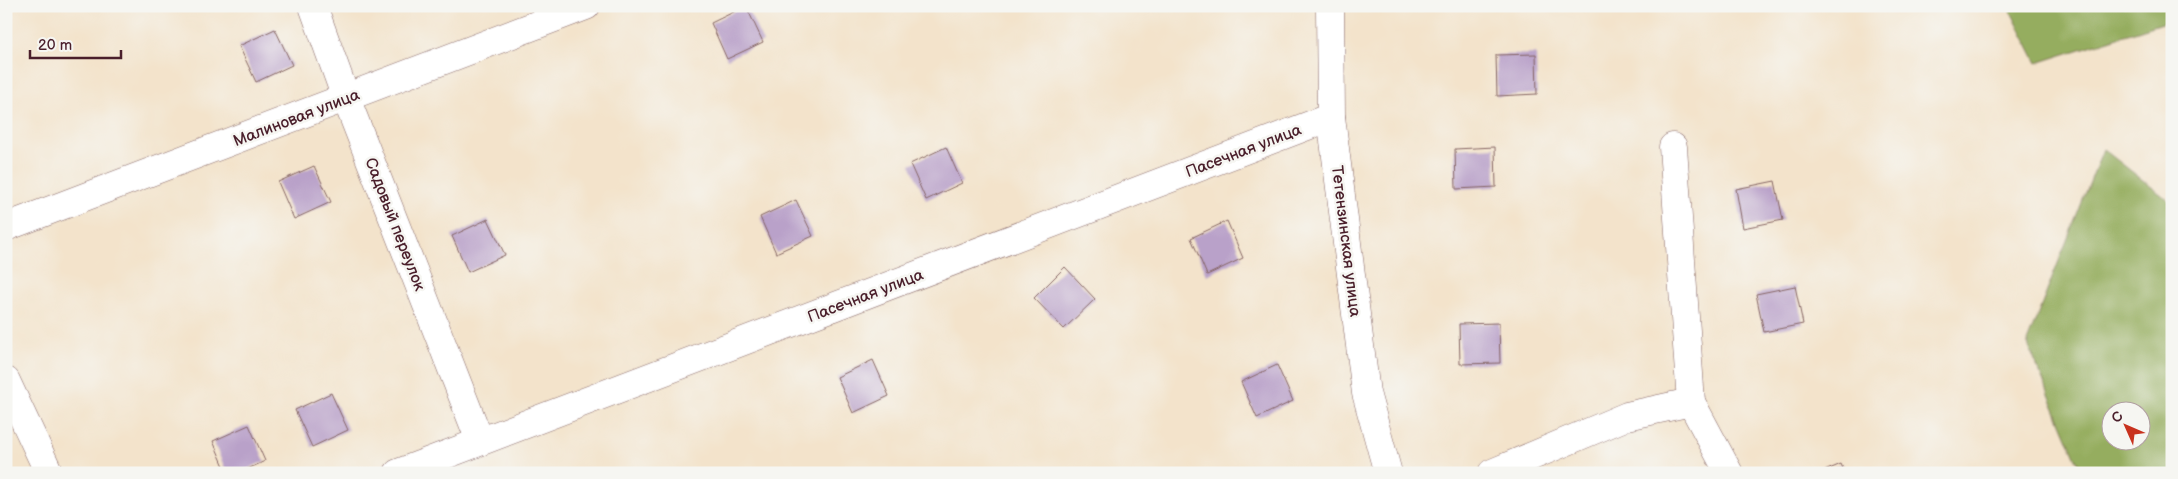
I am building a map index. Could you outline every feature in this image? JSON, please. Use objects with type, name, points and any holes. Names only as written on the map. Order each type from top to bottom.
[{"type":"street","name":"Садовый переулок","points":[[313,6],[346,98],[480,441]]},
{"type":"street","name":"Малиновая улица","points":[[6,227],[586,6]]},
{"type":"street","name":"Тетензинская улица","points":[[1330,6],[1331,117],[1366,393],[1388,473]]},
{"type":"street","name":"Пасечная улица","points":[[398,473],[1331,117]]},
{"type":"street","points":[[1673,147],[1691,402],[1729,473]]},
{"type":"street","points":[[6,381],[49,473]]},
{"type":"street","points":[[1492,473],[1627,416],[1691,402]]},
{"type":"green space","points":[[2008,6],[2172,6],[2172,20],[2037,63]]},
{"type":"green space","points":[[2103,149],[2172,203],[2172,473],[2082,473],[2027,342]]},
{"type":"building","points":[[746,6],[763,42],[727,59],[711,23]]},
{"type":"building","points":[[275,29],[292,65],[256,82],[239,46]]},
{"type":"building","points":[[1536,54],[1537,94],[1497,96],[1496,55]]},
{"type":"building","points":[[946,147],[962,183],[926,200],[910,164]]},
{"type":"building","points":[[1495,147],[1496,187],[1456,189],[1455,149]]},
{"type":"building","points":[[314,166],[331,202],[294,219],[278,182]]},
{"type":"building","points":[[1775,181],[1783,220],[1743,228],[1736,189]]},
{"type":"building","points":[[796,200],[813,236],[776,253],[760,217]]},
{"type":"building","points":[[488,219],[505,255],[468,272],[452,236]]},
{"type":"building","points":[[1227,221],[1243,258],[1207,275],[1191,238]]},
{"type":"building","points":[[1065,267],[1095,299],[1064,329],[1034,298]]},
{"type":"building","points":[[1795,286],[1803,324],[1764,332],[1756,294]]},
{"type":"building","points":[[1499,323],[1500,363],[1460,364],[1459,324]]},
{"type":"building","points":[[873,360],[889,396],[853,413],[837,377]]},
{"type":"building","points":[[1277,365],[1293,401],[1257,418],[1241,382]]},
{"type":"building","points":[[331,393],[348,430],[312,447],[295,410]]},
{"type":"building","points":[[249,425],[265,461],[239,473],[227,473],[213,441]]},
{"type":"building","points":[[1841,464],[1845,473],[1820,473]]}]
